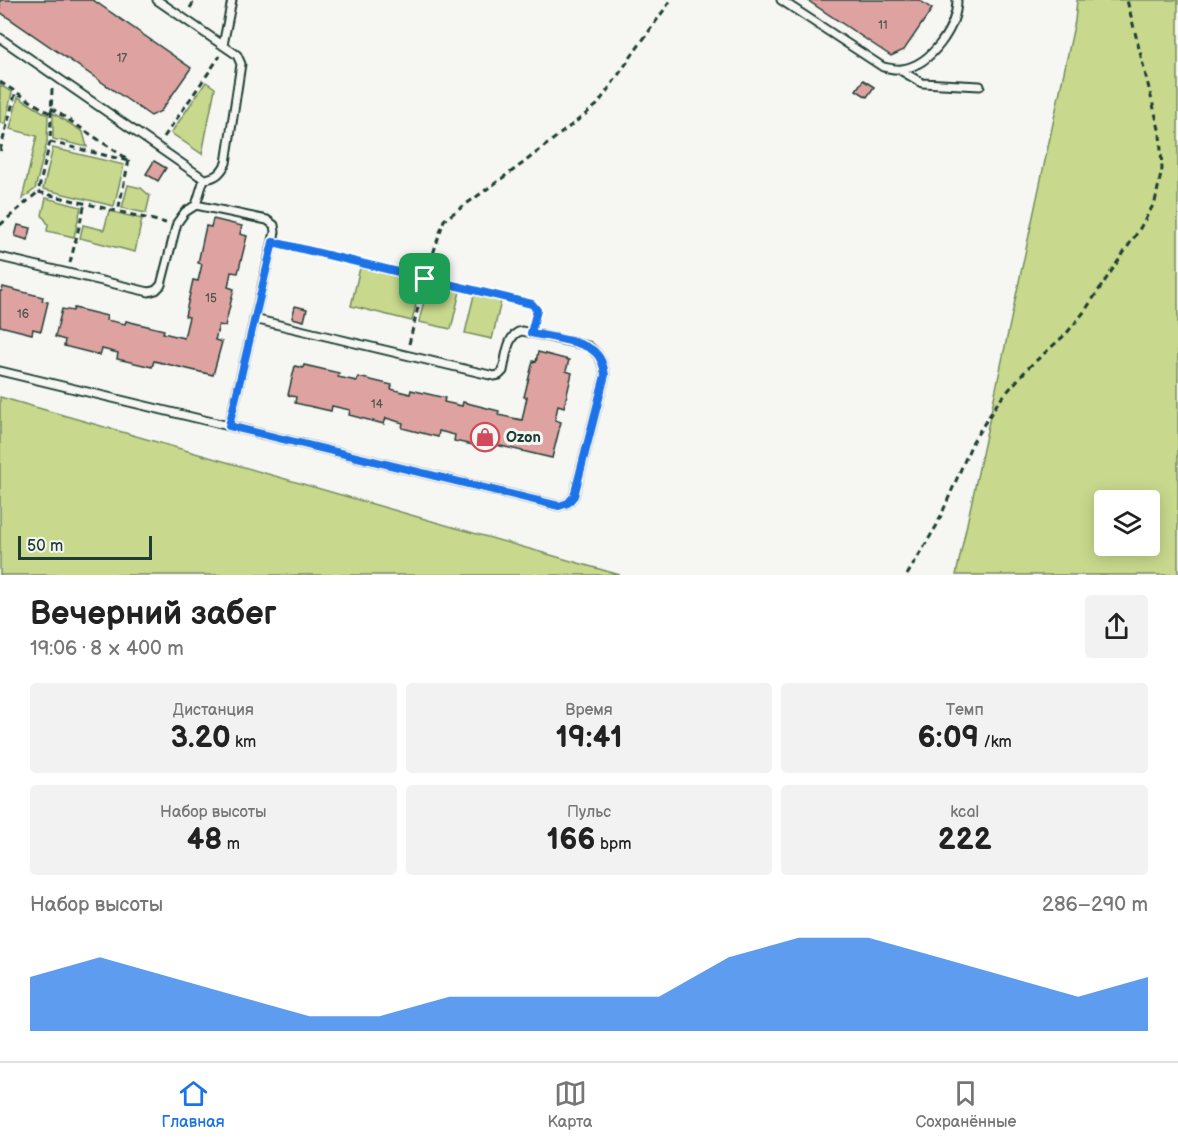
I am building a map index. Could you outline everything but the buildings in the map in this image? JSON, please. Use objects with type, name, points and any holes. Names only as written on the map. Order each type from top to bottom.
[{"type":"lane","points":[[0,38],[204,179],[213,178],[220,173],[226,163],[241,64],[237,55],[158,0]]},
{"type":"lane","points":[[224,46],[232,0]]},
{"type":"lane","points":[[781,0],[883,67],[900,70],[922,83],[980,86]]},
{"type":"lane","points":[[900,70],[917,65],[931,55],[951,26],[957,12],[957,0]]},
{"type":"lane","points":[[0,257],[149,292],[156,290],[161,285],[179,218],[196,204],[204,179]]},
{"type":"lane","points":[[196,204],[267,220],[274,225],[273,242],[229,426]]},
{"type":"lane","points":[[0,371],[559,506],[568,503],[574,496],[605,375],[603,363],[597,353],[588,346],[522,331],[516,332],[512,336],[503,371],[499,375],[254,319]]},
{"type":"path","points":[[407,355],[425,279],[444,220],[522,164],[597,105],[671,0]]},
{"type":"path","points":[[907,575],[937,525],[973,441],[999,401],[1029,367],[1066,334],[1078,319],[1139,230],[1155,202],[1162,169],[1160,133],[1127,0]]},
{"type":"path","points":[[157,147],[224,46]]},
{"type":"path","points":[[0,225],[38,192],[50,142],[52,74]]},
{"type":"path","points":[[0,82],[51,114]]},
{"type":"path","points":[[0,151],[16,92]]},
{"type":"path","points":[[51,108],[129,161]]},
{"type":"path","points":[[50,142],[129,161]]},
{"type":"path","points":[[118,212],[129,161]]},
{"type":"path","points":[[38,192],[176,226]]},
{"type":"path","points":[[68,273],[85,203]]},
{"type":"path","points":[[273,242],[532,304],[537,310],[531,333]]},
{"type":"green space","points":[[1077,0],[1178,0],[1178,575],[956,575],[1075,21]]},
{"type":"green space","points":[[206,82],[215,88],[202,154],[171,133]]},
{"type":"green space","points":[[0,85],[12,92],[5,124],[0,123]]},
{"type":"green space","points":[[18,97],[48,115],[47,142],[35,189],[22,199],[37,136],[10,129]]},
{"type":"green space","points":[[53,113],[83,132],[87,147],[53,139]]},
{"type":"green space","points":[[53,148],[124,165],[114,206],[43,189]]},
{"type":"green space","points":[[128,185],[141,188],[150,196],[146,213],[122,208]]},
{"type":"green space","points":[[46,198],[81,207],[74,237],[47,231],[48,224],[42,215]]},
{"type":"green space","points":[[109,211],[142,219],[135,252],[80,238],[83,225],[104,230]]},
{"type":"green space","points":[[360,268],[421,282],[412,321],[351,306]]},
{"type":"green space","points":[[428,284],[460,291],[451,329],[419,322]]},
{"type":"green space","points":[[474,295],[501,301],[492,339],[465,333]]},
{"type":"green space","points":[[0,397],[620,575],[0,575]]},
{"type":"place","name":"Ozon","points":[[485,437]]},
{"type":"route","points":[[273,242],[425,279],[532,304],[537,310],[531,333],[588,346],[597,353],[603,363],[605,375],[574,496],[568,503],[559,506],[229,426],[273,242]]}]
